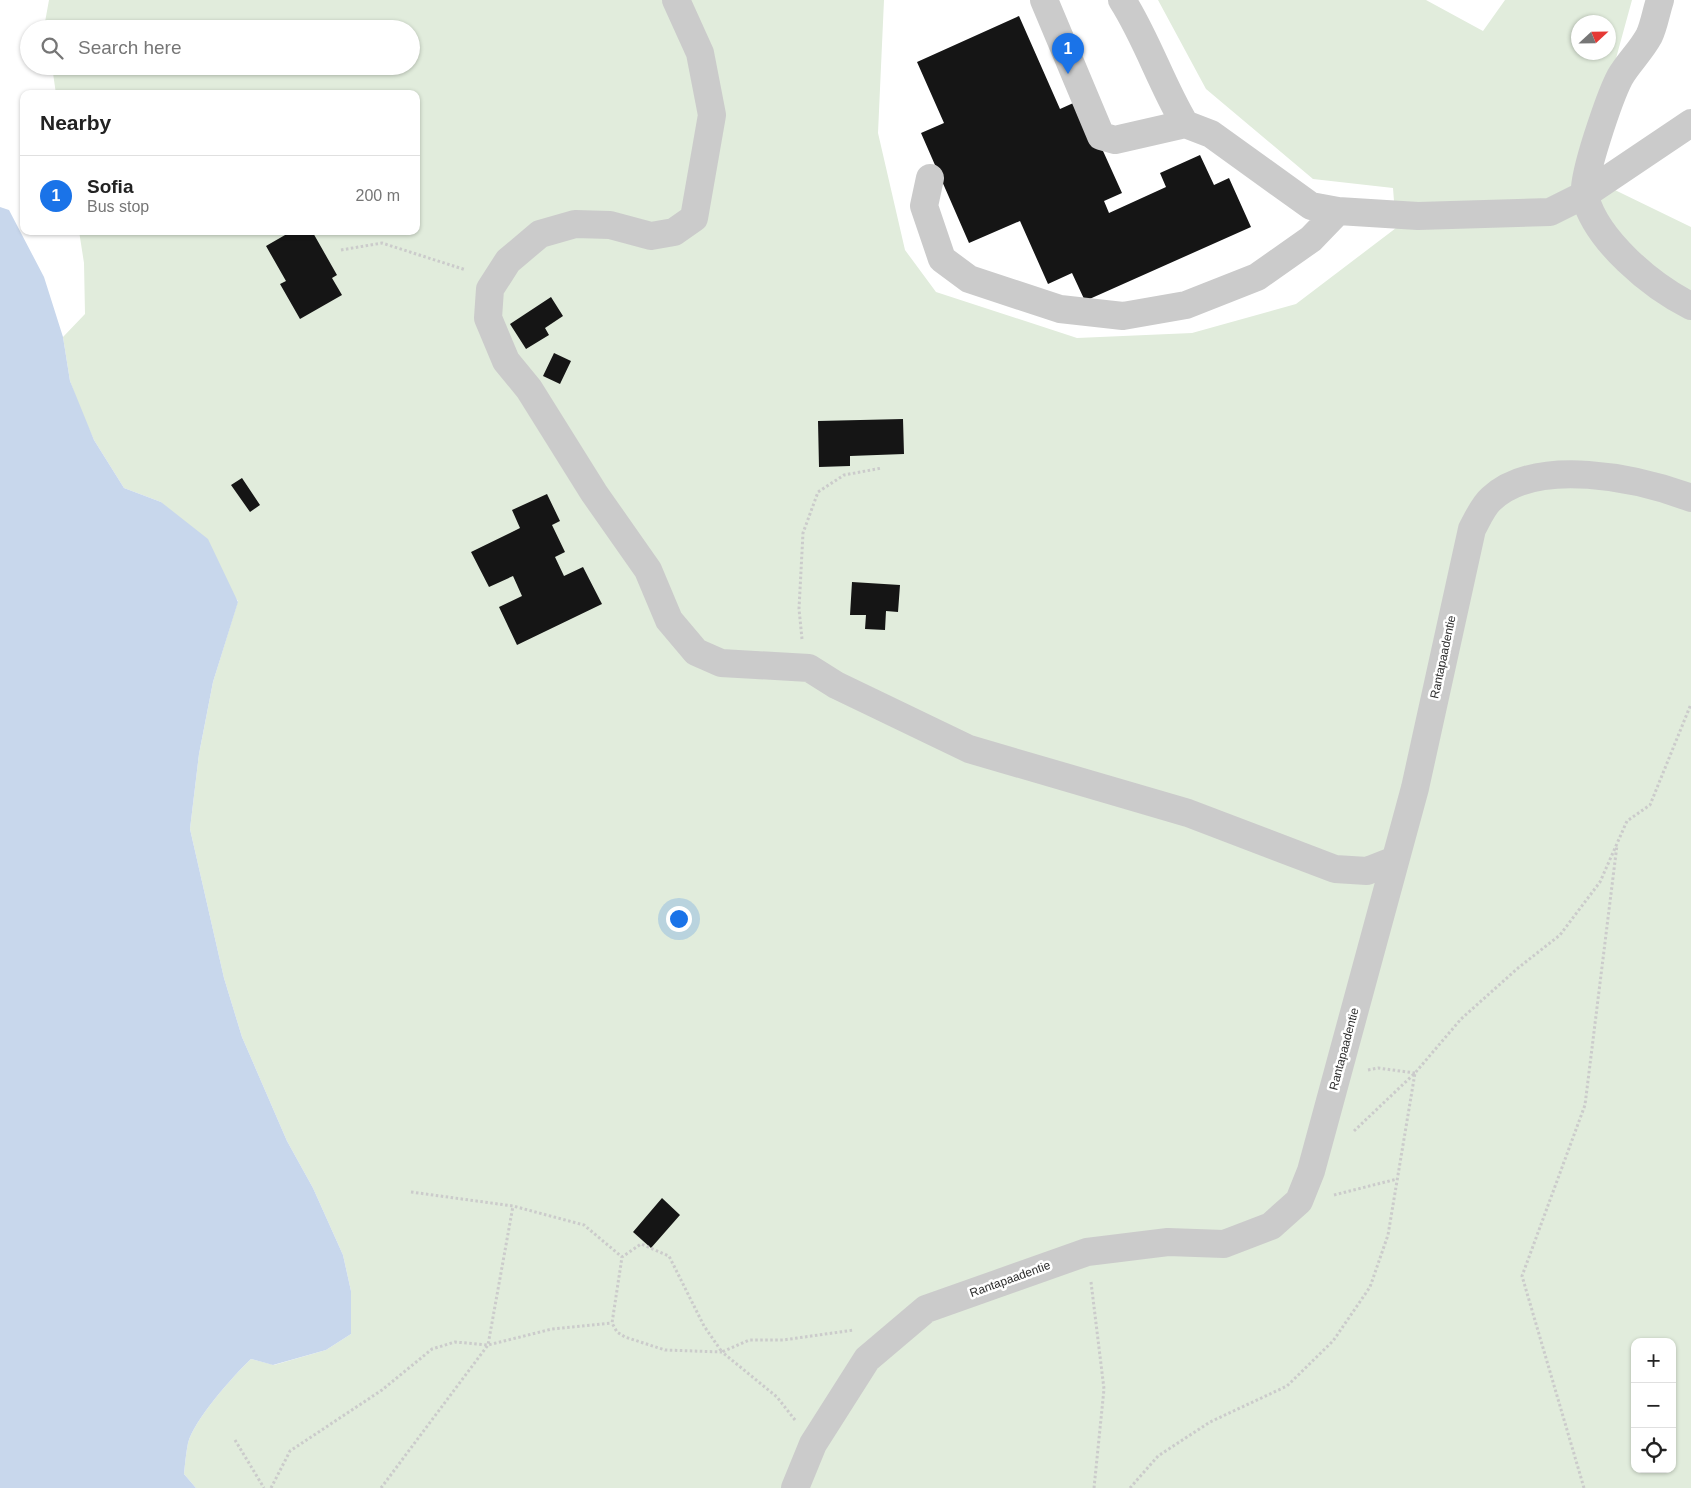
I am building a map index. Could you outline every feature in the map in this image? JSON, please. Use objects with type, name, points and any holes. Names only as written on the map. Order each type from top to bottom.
[{"type":"street","points":[[676,0],[700,53],[712,115],[694,218],[674,232],[651,236],[610,225],[576,224],[540,234],[508,261],[490,289],[488,318],[506,361],[529,389],[594,493],[648,570],[669,620],[696,652],[721,663],[809,668],[836,685],[969,749],[1188,813],[1335,869],[1367,870],[1395,860]]},
{"type":"street","points":[[1044,0],[1101,136],[1115,140],[1185,124],[1211,134],[1311,206],[1338,212],[1418,216],[1550,212],[1584,195],[1691,123]]},
{"type":"street","points":[[1122,0],[1138,27],[1167,95],[1185,124]]},
{"type":"street","points":[[1660,0],[1649,36],[1620,77],[1595,143],[1584,195],[1602,230],[1625,258],[1649,280],[1691,306]]},
{"type":"street","points":[[930,178],[924,206],[942,259],[969,280],[1060,309],[1123,316],[1186,304],[1257,277],[1311,239],[1338,212]]},
{"type":"street","name":"Rantapaadentie","points":[[795,1488],[813,1444],[867,1359],[926,1309],[1087,1252],[1168,1242],[1224,1244],[1271,1226],[1299,1201],[1311,1171],[1415,788],[1472,529],[1490,500],[1516,484],[1548,475],[1586,476],[1658,486],[1691,498]]},
{"type":"path","points":[[341,250],[382,244],[470,272],[490,289]]},
{"type":"path","points":[[809,668],[802,646],[799,608],[803,533],[818,492],[844,475],[882,468]]},
{"type":"path","points":[[1352,1133],[1415,1073],[1461,1019],[1518,968],[1560,935],[1600,882],[1627,821],[1650,805],[1691,704]]},
{"type":"path","points":[[1584,1488],[1522,1276],[1585,1105],[1618,842]]},
{"type":"path","points":[[1336,1077],[1378,1068],[1415,1073]]},
{"type":"path","points":[[1130,1488],[1158,1456],[1210,1422],[1287,1386],[1333,1341],[1370,1287],[1388,1235],[1415,1073]]},
{"type":"path","points":[[1299,1201],[1348,1192],[1397,1179]]},
{"type":"path","points":[[412,1192],[513,1206],[584,1225],[622,1257]]},
{"type":"path","points":[[381,1488],[488,1346],[513,1206]]},
{"type":"path","points":[[813,1444],[777,1397],[722,1352],[704,1326],[669,1256],[641,1244],[622,1257],[612,1323],[617,1332],[625,1337],[665,1350],[722,1352],[749,1340],[783,1340],[862,1329],[902,1329]]},
{"type":"path","points":[[1087,1252],[1104,1388],[1094,1488]]},
{"type":"path","points":[[271,1488],[290,1451],[382,1390],[432,1349],[455,1342],[488,1346],[552,1329],[612,1323]]},
{"type":"path","points":[[235,1440],[264,1488]]},
{"type":"green space","points":[[49,0],[884,0],[878,133],[905,250],[936,292],[1077,338],[1192,333],[1296,304],[1396,228],[1393,188],[1313,179],[1206,89],[1158,0],[1426,0],[1483,31],[1505,0],[1632,0],[1616,58],[1616,15],[1571,15],[1571,60],[1616,60],[1584,175],[1691,227],[1691,1488],[196,1488],[184,1474],[188,1443],[198,1423],[215,1399],[251,1359],[274,1365],[326,1350],[351,1334],[351,1291],[343,1255],[313,1188],[287,1141],[242,1037],[224,978],[190,829],[199,754],[213,682],[238,601],[161,502],[124,488],[94,440],[80,409],[70,381],[63,337],[85,314],[84,263],[80,235],[420,235],[420,90],[55,90],[53,75],[420,75],[420,20],[45,20]]},
{"type":"water","points":[[0,207],[9,210],[20,231],[20,235],[22,235],[44,277],[63,337],[70,381],[94,440],[124,488],[161,502],[208,539],[238,602],[213,682],[199,754],[190,829],[224,978],[242,1037],[287,1141],[313,1188],[343,1255],[351,1291],[351,1334],[326,1350],[273,1365],[251,1359],[215,1399],[192,1433],[188,1443],[184,1474],[196,1488],[0,1488]]},
{"type":"building","points":[[1019,16],[1060,109],[1080,100],[1122,193],[1104,201],[1109,213],[1166,187],[1160,173],[1200,155],[1214,185],[1229,178],[1251,227],[1085,301],[1072,273],[1048,284],[1020,221],[969,243],[921,133],[944,123],[917,62]]},
{"type":"building","points":[[285,235],[314,235],[337,275],[332,278],[342,295],[300,319],[280,284],[286,281],[266,246]]},
{"type":"building","points":[[551,297],[563,316],[545,328],[549,335],[526,349],[510,324]]},
{"type":"building","points":[[554,353],[571,361],[560,384],[543,376]]},
{"type":"building","points":[[903,419],[904,454],[850,456],[850,466],[819,467],[818,421]]},
{"type":"building","points":[[242,478],[260,505],[250,512],[231,485]]},
{"type":"building","points":[[547,494],[560,521],[552,525],[565,552],[555,557],[564,576],[583,567],[602,604],[517,645],[499,607],[522,596],[513,576],[489,587],[471,552],[520,528],[512,510]]},
{"type":"building","points":[[852,582],[900,585],[898,612],[886,611],[885,630],[865,629],[866,615],[850,615]]},
{"type":"building","points":[[662,1198],[680,1215],[651,1248],[633,1232]]},
{"type":"place","name":"Sofia","points":[[1068,74]]}]
